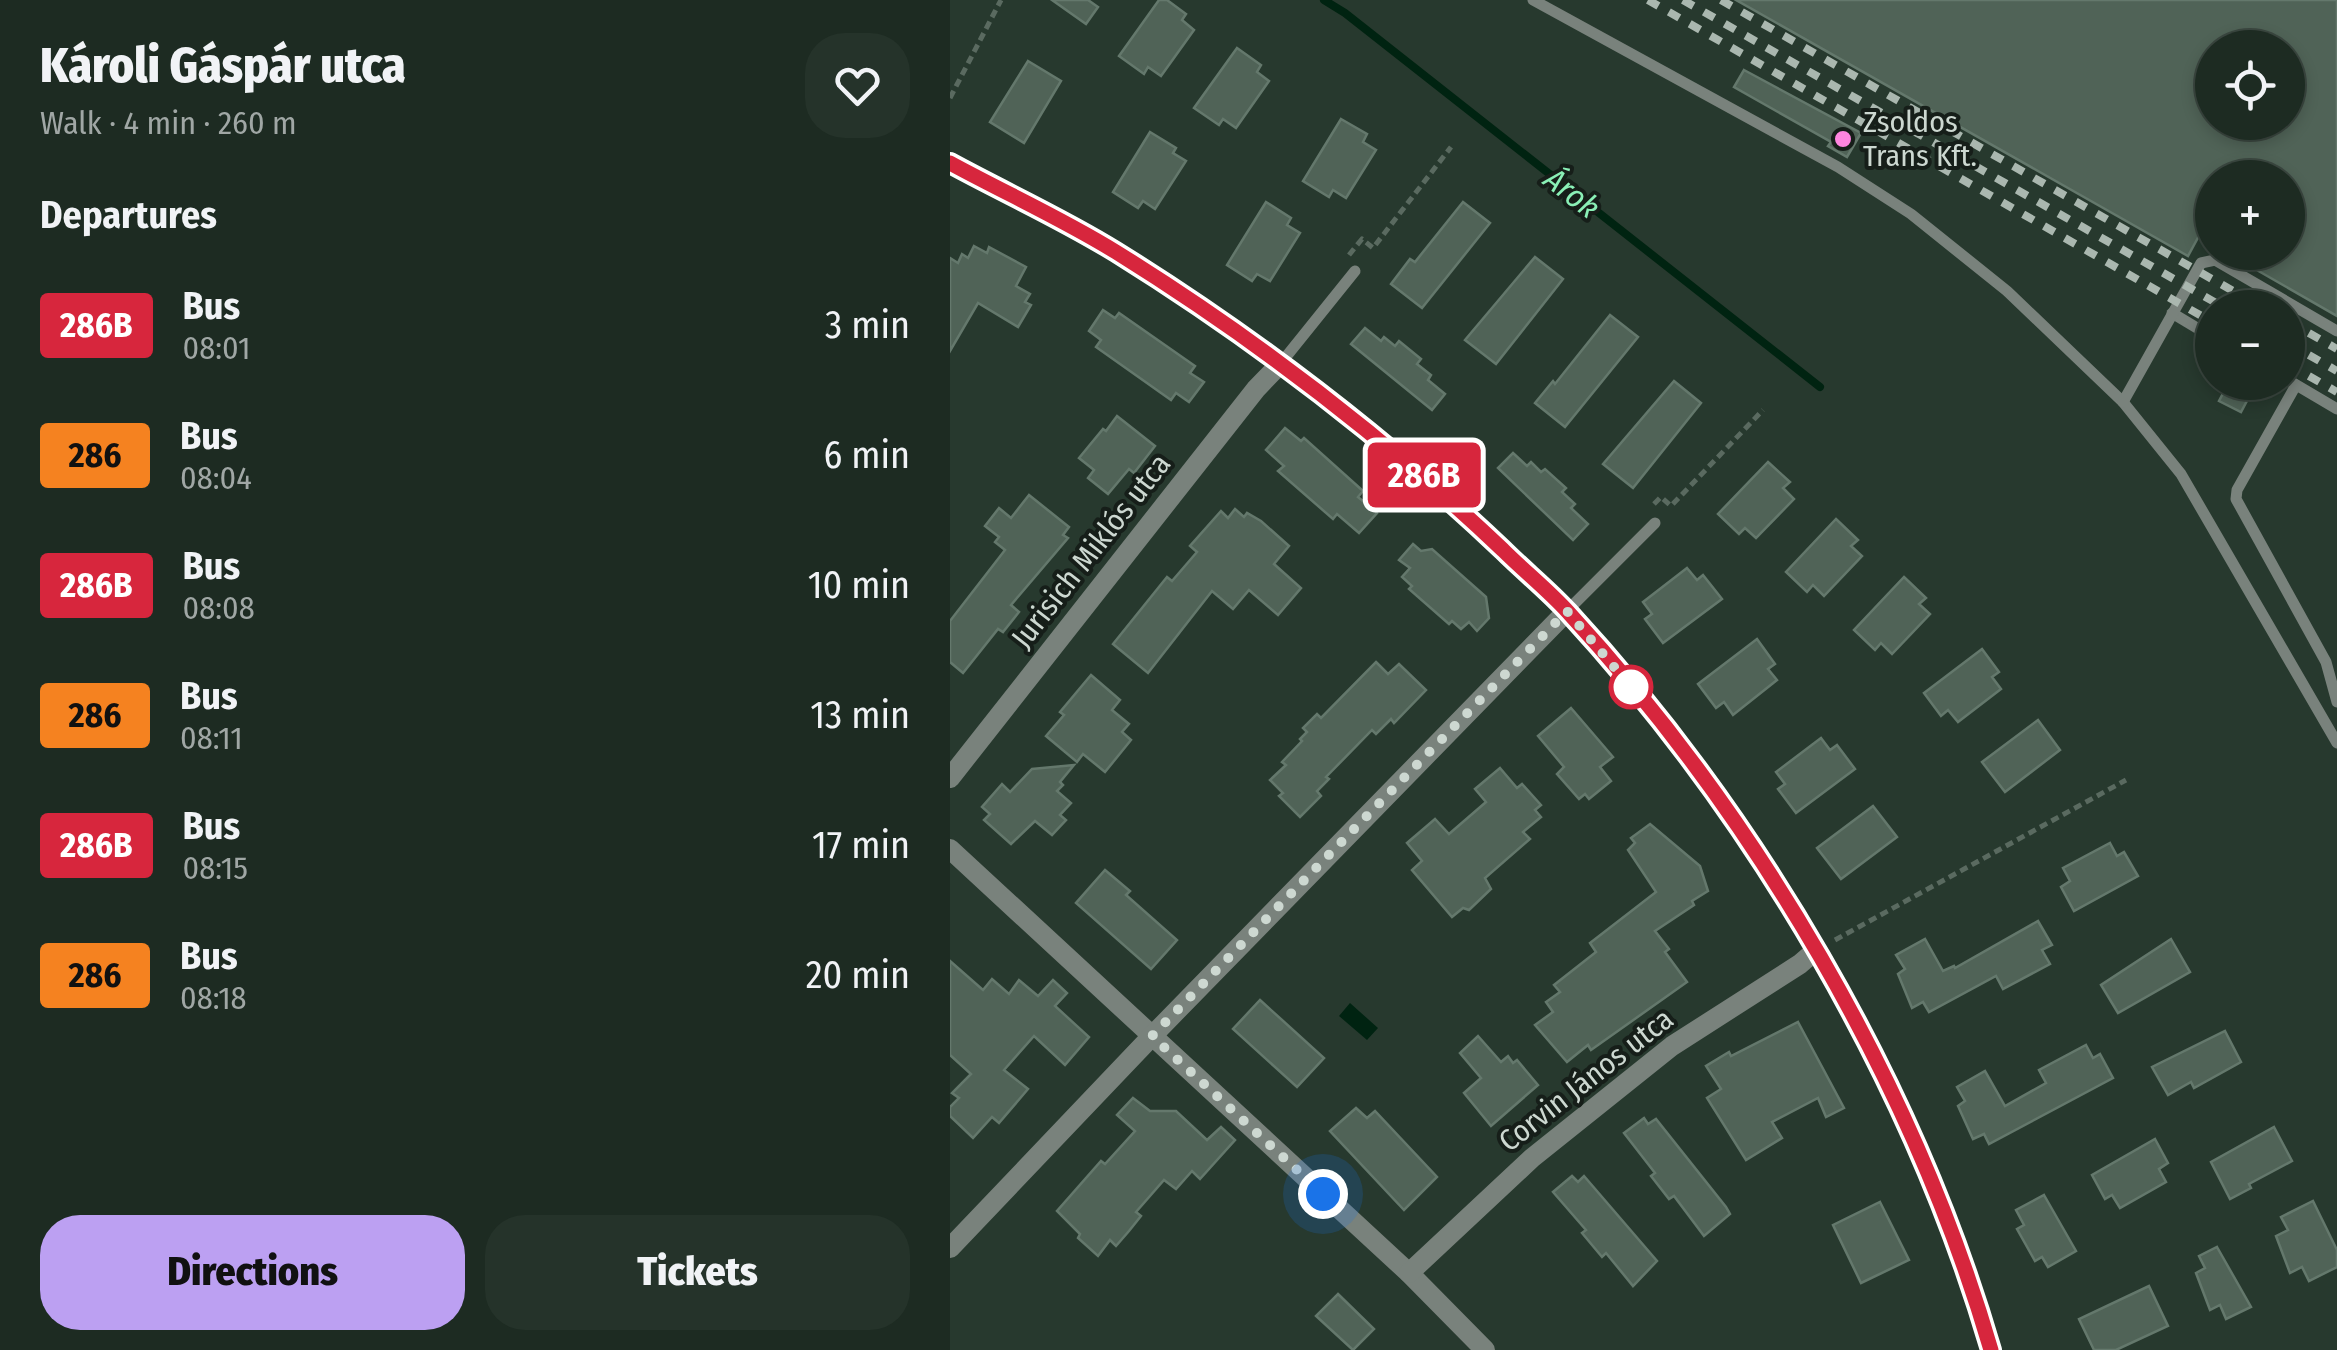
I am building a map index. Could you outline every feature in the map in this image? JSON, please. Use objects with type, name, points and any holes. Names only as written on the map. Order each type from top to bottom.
[{"type":"street","points":[[950,164],[1113,250],[1281,363],[1424,476],[1567,611],[1691,758],[1772,879],[1866,1040],[1923,1158],[1991,1350]]},
{"type":"street","name":"Jurisich Miklós utca","points":[[950,778],[1281,363]]},
{"type":"street","points":[[950,1248],[1567,611]]},
{"type":"street","points":[[950,848],[1409,1273],[1485,1350]]},
{"type":"street","name":"Corvin János utca","points":[[1409,1273],[1532,1158],[1672,1046],[1800,964],[1814,951]]},
{"type":"lane","points":[[1534,0],[1838,167],[1912,214],[2007,291],[2123,402],[2181,474],[2337,744]]},
{"type":"lane","points":[[2123,402],[2200,263],[2214,260],[2337,331]]},
{"type":"lane","points":[[1281,363],[1355,271]]},
{"type":"lane","points":[[2172,313],[2195,327]]},
{"type":"lane","points":[[2305,391],[2337,409]]},
{"type":"lane","points":[[2283,400],[2236,499],[2326,662],[2337,702]]},
{"type":"lane","points":[[1567,611],[1655,522]]},
{"type":"path","points":[[950,98],[1001,0]]},
{"type":"path","points":[[1344,262],[1362,239],[1373,248],[1451,148]]},
{"type":"path","points":[[1671,506],[1763,410]]},
{"type":"path","points":[[1814,951],[2126,780]]},
{"type":"shaded area","points":[[1350,1003],[1378,1028],[1367,1040],[1339,1016]]},
{"type":"building","points":[[1052,0],[1088,0],[1098,7],[1086,24]]},
{"type":"building","points":[[1159,0],[1167,0],[1186,14],[1182,20],[1194,30],[1161,76],[1148,67],[1144,74],[1119,56]]},
{"type":"building","points":[[1736,0],[2337,0],[2337,316],[2305,298],[2305,290],[2292,290],[2257,270],[2305,270],[2305,160],[2195,160],[2195,243],[2188,256]]},
{"type":"building","points":[[1237,48],[1261,65],[1257,72],[1269,81],[1236,128],[1223,119],[1219,125],[1194,108]]},
{"type":"building","points":[[1028,61],[1061,81],[1024,143],[990,122]]},
{"type":"building","points":[[1744,70],[1861,133],[1847,157],[1828,146],[1831,142],[1734,87]]},
{"type":"building","points":[[1341,119],[1367,134],[1363,142],[1376,150],[1346,198],[1333,190],[1329,197],[1303,181]]},
{"type":"building","points":[[1150,132],[1176,148],[1173,153],[1186,161],[1155,209],[1143,201],[1138,208],[1113,192]]},
{"type":"building","points":[[1266,202],[1291,218],[1287,225],[1300,233],[1270,281],[1257,274],[1252,281],[1227,265]]},
{"type":"building","points":[[1463,202],[1490,223],[1422,308],[1391,284],[1410,259],[1415,262]]},
{"type":"building","points":[[974,246],[987,253],[989,247],[1026,267],[1016,286],[1030,294],[1025,302],[1031,305],[1018,327],[978,303],[950,351],[950,258],[958,263],[962,254],[968,258]]},
{"type":"building","points":[[1535,257],[1563,279],[1496,364],[1465,340]]},
{"type":"building","points":[[1103,310],[1115,318],[1119,313],[1195,366],[1190,373],[1204,382],[1189,402],[1176,393],[1171,400],[1096,347],[1101,340],[1089,331]]},
{"type":"building","points":[[1610,315],[1638,337],[1565,427],[1535,403]]},
{"type":"building","points":[[1365,328],[1381,341],[1384,337],[1395,346],[1399,341],[1421,359],[1417,364],[1445,394],[1432,410],[1351,344]]},
{"type":"building","points":[[1674,381],[1701,403],[1633,488],[1603,464]]},
{"type":"building","points":[[2220,400],[2247,400],[2241,412]]},
{"type":"building","points":[[1117,416],[1155,446],[1134,473],[1129,469],[1108,494],[1088,478],[1094,470],[1079,458]]},
{"type":"building","points":[[1285,428],[1301,441],[1304,438],[1363,491],[1358,497],[1377,513],[1359,533],[1337,514],[1333,519],[1278,471],[1284,466],[1266,450]]},
{"type":"building","points":[[1513,453],[1527,466],[1531,462],[1541,472],[1545,469],[1566,488],[1562,492],[1575,504],[1571,508],[1588,524],[1573,540],[1498,468]]},
{"type":"building","points":[[1768,462],[1790,482],[1783,488],[1794,499],[1756,538],[1745,528],[1739,534],[1718,514]]},
{"type":"building","points":[[1029,495],[1069,527],[1063,535],[1068,538],[1011,605],[1019,612],[1003,632],[998,629],[963,673],[950,662],[950,621],[1005,550],[995,542],[999,537],[985,526],[999,508],[1011,518]]},
{"type":"building","points":[[1235,509],[1244,517],[1247,513],[1261,521],[1289,546],[1274,564],[1301,588],[1278,615],[1249,590],[1233,609],[1212,591],[1148,673],[1113,644],[1167,577],[1172,581],[1197,552],[1190,546],[1221,511],[1228,518]]},
{"type":"building","points":[[1836,519],[1858,540],[1851,546],[1862,556],[1824,596],[1813,585],[1807,592],[1786,572]]},
{"type":"building","points":[[1413,544],[1421,551],[1432,549],[1486,597],[1489,618],[1477,631],[1469,622],[1461,629],[1452,621],[1449,624],[1409,589],[1412,586],[1402,577],[1410,568],[1399,560]]},
{"type":"building","points":[[1687,568],[1697,580],[1703,575],[1722,599],[1663,643],[1645,619],[1652,614],[1643,602]]},
{"type":"building","points":[[1904,577],[1926,598],[1919,604],[1930,614],[1892,654],[1881,643],[1875,650],[1854,630]]},
{"type":"building","points":[[1757,639],[1775,664],[1768,669],[1777,680],[1733,715],[1724,702],[1716,708],[1698,684]]},
{"type":"building","points":[[1982,649],[1999,672],[1992,677],[2001,689],[1958,722],[1948,710],[1941,716],[1924,693]]},
{"type":"building","points":[[1376,662],[1388,674],[1399,664],[1426,690],[1394,723],[1391,719],[1376,734],[1372,730],[1326,777],[1329,779],[1317,791],[1321,796],[1300,817],[1279,796],[1283,793],[1270,780],[1302,741],[1307,732],[1303,728],[1317,714],[1321,718]]},
{"type":"building","points":[[1091,675],[1120,700],[1112,710],[1129,724],[1122,732],[1131,740],[1105,772],[1083,754],[1077,762],[1046,736]]},
{"type":"building","points":[[1571,708],[1613,757],[1600,767],[1611,781],[1589,799],[1585,794],[1579,799],[1557,774],[1564,767],[1538,736]]},
{"type":"building","points":[[2038,720],[2060,750],[2005,792],[1982,762]]},
{"type":"building","points":[[1821,738],[1830,750],[1837,745],[1855,769],[1796,813],[1778,789],[1785,784],[1776,772]]},
{"type":"building","points":[[1074,765],[1057,791],[1071,803],[1060,815],[1066,820],[1052,835],[1035,821],[1011,844],[984,820],[990,814],[982,807],[1002,784],[1010,792],[1032,769]]},
{"type":"building","points":[[1500,768],[1517,788],[1522,784],[1541,805],[1535,810],[1541,817],[1523,832],[1530,839],[1485,878],[1491,889],[1469,910],[1463,908],[1452,917],[1412,870],[1422,861],[1407,843],[1435,819],[1449,834],[1486,802],[1475,789]]},
{"type":"building","points":[[1873,806],[1897,837],[1841,879],[1817,848]]},
{"type":"building","points":[[1650,824],[1700,866],[1708,891],[1655,931],[1687,982],[1591,1050],[1588,1045],[1567,1062],[1535,1025],[1553,1012],[1546,1002],[1560,992],[1554,985],[1596,952],[1590,943],[1656,892],[1628,850],[1635,843],[1631,838]]},
{"type":"building","points":[[2110,843],[2117,856],[2124,852],[2138,876],[2074,911],[2061,887],[2070,881],[2063,868]]},
{"type":"building","points":[[1105,870],[1130,891],[1126,895],[1177,940],[1151,969],[1076,903]]},
{"type":"building","points":[[2038,921],[2052,945],[2042,950],[2050,964],[2003,989],[1996,976],[1929,1012],[1923,1002],[1912,1008],[1898,974],[1905,969],[1896,955],[1925,939],[1943,971]]},
{"type":"building","points":[[2171,939],[2190,972],[2118,1013],[2101,985]]},
{"type":"building","points":[[950,961],[983,990],[992,979],[1009,994],[1019,980],[1038,996],[1053,980],[1067,993],[1055,1006],[1089,1037],[1065,1065],[1034,1036],[1004,1070],[1028,1089],[999,1123],[992,1117],[973,1138],[950,1116],[950,1107],[959,1098],[952,1093],[971,1074],[950,1055]]},
{"type":"building","points":[[1260,1000],[1324,1058],[1297,1087],[1233,1029]]},
{"type":"building","points":[[1798,1022],[1844,1108],[1826,1117],[1818,1098],[1772,1122],[1782,1138],[1746,1160],[1707,1098],[1721,1089],[1706,1066]]},
{"type":"building","points":[[2225,1031],[2241,1062],[2194,1088],[2191,1082],[2168,1095],[2152,1067]]},
{"type":"building","points":[[1478,1036],[1501,1062],[1508,1056],[1513,1063],[1517,1060],[1538,1085],[1491,1126],[1464,1093],[1481,1078],[1460,1053]]},
{"type":"building","points":[[2086,1045],[2093,1058],[2100,1054],[2113,1078],[1989,1144],[1984,1134],[1973,1139],[1958,1106],[1965,1101],[1957,1087],[1985,1071],[2005,1106],[2046,1083],[2039,1070]]},
{"type":"building","points":[[1133,1098],[1150,1111],[1176,1111],[1207,1140],[1221,1127],[1235,1140],[1200,1179],[1192,1171],[1176,1189],[1164,1180],[1136,1212],[1141,1216],[1116,1246],[1110,1240],[1098,1256],[1057,1211],[1101,1161],[1105,1164],[1135,1131],[1117,1115]]},
{"type":"building","points":[[1356,1108],[1367,1118],[1375,1111],[1437,1177],[1404,1210],[1330,1131]]},
{"type":"building","points":[[1644,1118],[1648,1124],[1656,1119],[1730,1214],[1704,1236],[1674,1196],[1669,1199],[1651,1176],[1655,1173],[1624,1133]]},
{"type":"building","points":[[2274,1127],[2292,1161],[2230,1199],[2211,1162]]},
{"type":"building","points":[[2155,1139],[2168,1163],[2159,1169],[2166,1182],[2120,1208],[2112,1195],[2105,1199],[2092,1175]]},
{"type":"building","points":[[1572,1176],[1578,1182],[1584,1176],[1657,1261],[1633,1286],[1606,1253],[1602,1257],[1582,1233],[1586,1230],[1553,1192]]},
{"type":"building","points":[[2044,1195],[2076,1251],[2048,1267],[2042,1257],[2035,1261],[2017,1229],[2024,1225],[2016,1210]]},
{"type":"building","points":[[2313,1201],[2337,1250],[2337,1267],[2309,1281],[2302,1267],[2290,1273],[2276,1236],[2288,1230],[2281,1217]]},
{"type":"building","points":[[1880,1202],[1909,1260],[1861,1283],[1833,1225]]},
{"type":"building","points":[[2217,1247],[2251,1307],[2226,1319],[2220,1305],[2210,1310],[2196,1273],[2205,1268],[2199,1256]]},
{"type":"building","points":[[2149,1286],[2168,1326],[2116,1350],[2094,1350],[2079,1319]]},
{"type":"building","points":[[1338,1294],[1374,1329],[1353,1350],[1316,1316]]},
{"type":"waterway","name":"Árok","points":[[1324,0],[1820,387]]},
{"type":"railway","points":[[1648,0],[2195,312]]},
{"type":"railway","points":[[1683,0],[2195,291]]},
{"type":"railway","points":[[1721,0],[2231,290]]},
{"type":"railway","points":[[2305,331],[2337,349]]},
{"type":"railway","points":[[2305,353],[2337,371]]},
{"type":"railway","points":[[2305,374],[2337,392]]},
{"type":"bus line","name":"286B","points":[[950,163],[1113,250],[1281,363],[1424,476],[1567,611],[1691,758],[1772,879],[1866,1040],[1923,1158],[1991,1350]]},
{"type":"place","name":"Zsoldos Trans Kft.","points":[[1843,139]]},
{"type":"route","points":[[1323,1194],[1152,1036],[1567,611],[1641,699],[1631,687]]}]
